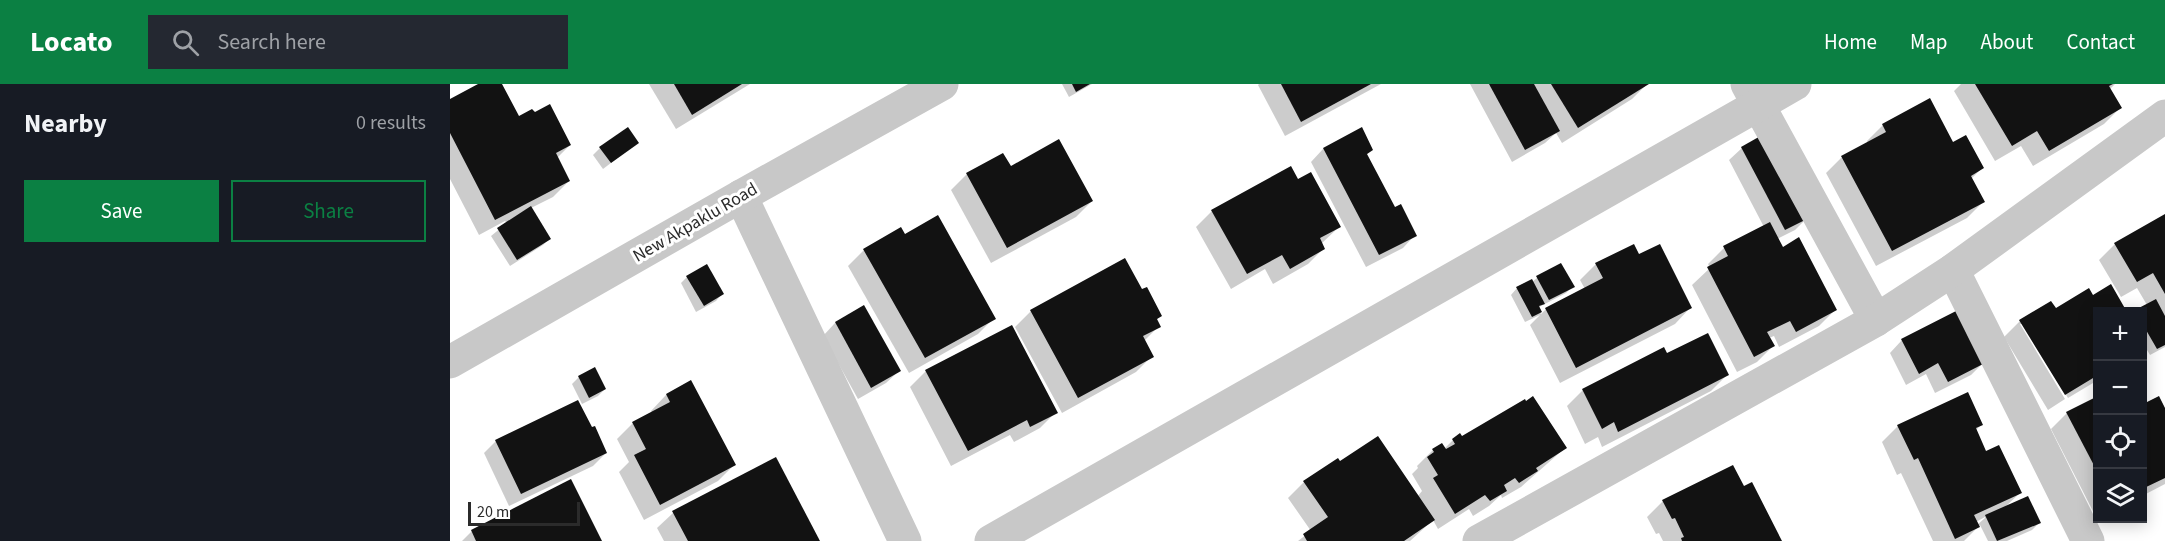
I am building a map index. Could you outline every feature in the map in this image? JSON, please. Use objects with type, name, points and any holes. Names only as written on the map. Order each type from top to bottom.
[{"type":"street","name":"New Akpaklu Road","points":[[450,362],[942,84]]},
{"type":"street","points":[[991,541],[1753,94],[1795,84]]},
{"type":"street","points":[[1753,94],[1876,320]]},
{"type":"street","points":[[1479,541],[1876,320],[1953,270],[2165,116]]},
{"type":"street","points":[[741,196],[905,541]]},
{"type":"street","points":[[1953,270],[2088,541]]},
{"type":"building","points":[[478,84],[502,84],[519,116],[532,109],[535,112],[550,104],[571,145],[556,153],[570,181],[495,220],[450,133],[450,99]]},
{"type":"building","points":[[674,84],[742,84],[692,115]]},
{"type":"building","points":[[1072,84],[1090,84],[1076,92]]},
{"type":"building","points":[[1281,84],[1371,84],[1301,122]]},
{"type":"building","points":[[1489,84],[1534,84],[1560,131],[1525,150]]},
{"type":"building","points":[[1551,84],[1649,84],[1578,128]]},
{"type":"building","points":[[1975,84],[2113,84],[2109,86],[2122,108],[2049,151],[2037,131],[2012,146]]},
{"type":"building","points":[[1930,98],[1953,142],[1966,135],[1984,168],[1971,176],[1985,202],[1892,251],[1841,156],[1886,132],[1882,124]]},
{"type":"building","points":[[628,127],[639,143],[611,163],[599,147]]},
{"type":"building","points":[[1362,127],[1373,150],[1367,154],[1395,207],[1401,204],[1417,236],[1379,255],[1323,148]]},
{"type":"building","points":[[1764,134],[1809,218],[1785,230],[1741,147]]},
{"type":"building","points":[[1059,139],[1093,201],[1007,248],[966,173],[1003,153],[1011,166]]},
{"type":"building","points":[[1291,166],[1298,179],[1311,172],[1341,227],[1320,238],[1325,249],[1290,269],[1282,255],[1247,274],[1211,210]]},
{"type":"building","points":[[531,206],[551,239],[517,260],[497,228]]},
{"type":"building","points":[[2165,214],[2165,294],[2153,273],[2137,282],[2114,243]]},
{"type":"building","points":[[938,215],[996,319],[925,358],[863,249],[901,227],[905,234]]},
{"type":"building","points":[[1770,222],[1783,247],[1799,237],[1837,310],[1796,332],[1790,321],[1767,332],[1775,346],[1754,357],[1707,267],[1728,256],[1723,246]]},
{"type":"building","points":[[1634,244],[1639,254],[1660,244],[1692,308],[1576,368],[1545,308],[1603,278],[1595,263]]},
{"type":"building","points":[[1125,258],[1142,289],[1147,287],[1162,316],[1157,319],[1161,327],[1143,336],[1154,357],[1078,398],[1030,310]]},
{"type":"building","points":[[1561,263],[1575,287],[1549,300],[1536,276]]},
{"type":"building","points":[[707,264],[724,294],[704,306],[686,276]]},
{"type":"building","points":[[1532,279],[1545,304],[1539,306],[1542,312],[1532,317],[1516,287]]},
{"type":"building","points":[[2111,284],[2124,307],[2093,307],[2093,378],[2065,395],[2019,320],[2051,301],[2056,308],[2089,288],[2093,295]]},
{"type":"building","points":[[2156,299],[2165,316],[2165,345],[2157,349],[2147,332],[2147,307],[2141,307]]},
{"type":"building","points":[[864,305],[901,371],[871,388],[835,322]]},
{"type":"building","points":[[1958,310],[1985,363],[1948,382],[1938,363],[1919,374],[1901,339]]},
{"type":"building","points":[[1012,325],[1058,413],[1030,427],[1027,420],[968,451],[925,370]]},
{"type":"building","points":[[1708,333],[1729,375],[1618,432],[1614,422],[1602,429],[1582,389],[1664,347],[1667,353]]},
{"type":"building","points":[[595,367],[606,389],[589,398],[578,376]]},
{"type":"building","points":[[691,380],[736,465],[660,505],[634,455],[646,449],[632,422],[670,402],[666,394]]},
{"type":"building","points":[[1968,392],[1983,425],[1976,428],[1986,451],[1999,445],[2022,493],[1974,515],[1980,527],[1955,539],[1918,458],[1914,460],[1897,425]]},
{"type":"building","points":[[1533,396],[1567,448],[1536,468],[1538,471],[1519,483],[1515,478],[1504,485],[1507,491],[1490,501],[1485,495],[1455,514],[1433,478],[1438,475],[1427,457],[1434,452],[1432,449],[1442,443],[1446,449],[1455,444],[1452,439],[1460,433],[1462,436]]},
{"type":"building","points":[[2159,396],[2165,408],[2165,478],[2147,487],[2147,402]]},
{"type":"building","points":[[2093,398],[2093,463],[2066,412]]},
{"type":"building","points":[[578,400],[592,427],[595,426],[607,453],[521,494],[495,440]]},
{"type":"building","points":[[1378,436],[1435,520],[1404,541],[1307,541],[1303,534],[1328,517],[1303,481],[1338,458],[1340,461]]},
{"type":"building","points":[[776,457],[820,541],[688,541],[672,511]]},
{"type":"building","points":[[1733,465],[1744,486],[1752,482],[1782,541],[1682,541],[1681,538],[1684,537],[1675,518],[1672,519],[1662,500]]},
{"type":"building","points":[[571,479],[602,541],[476,541],[471,530]]},
{"type":"building","points":[[2028,496],[2041,523],[1997,541],[1985,515]]}]
